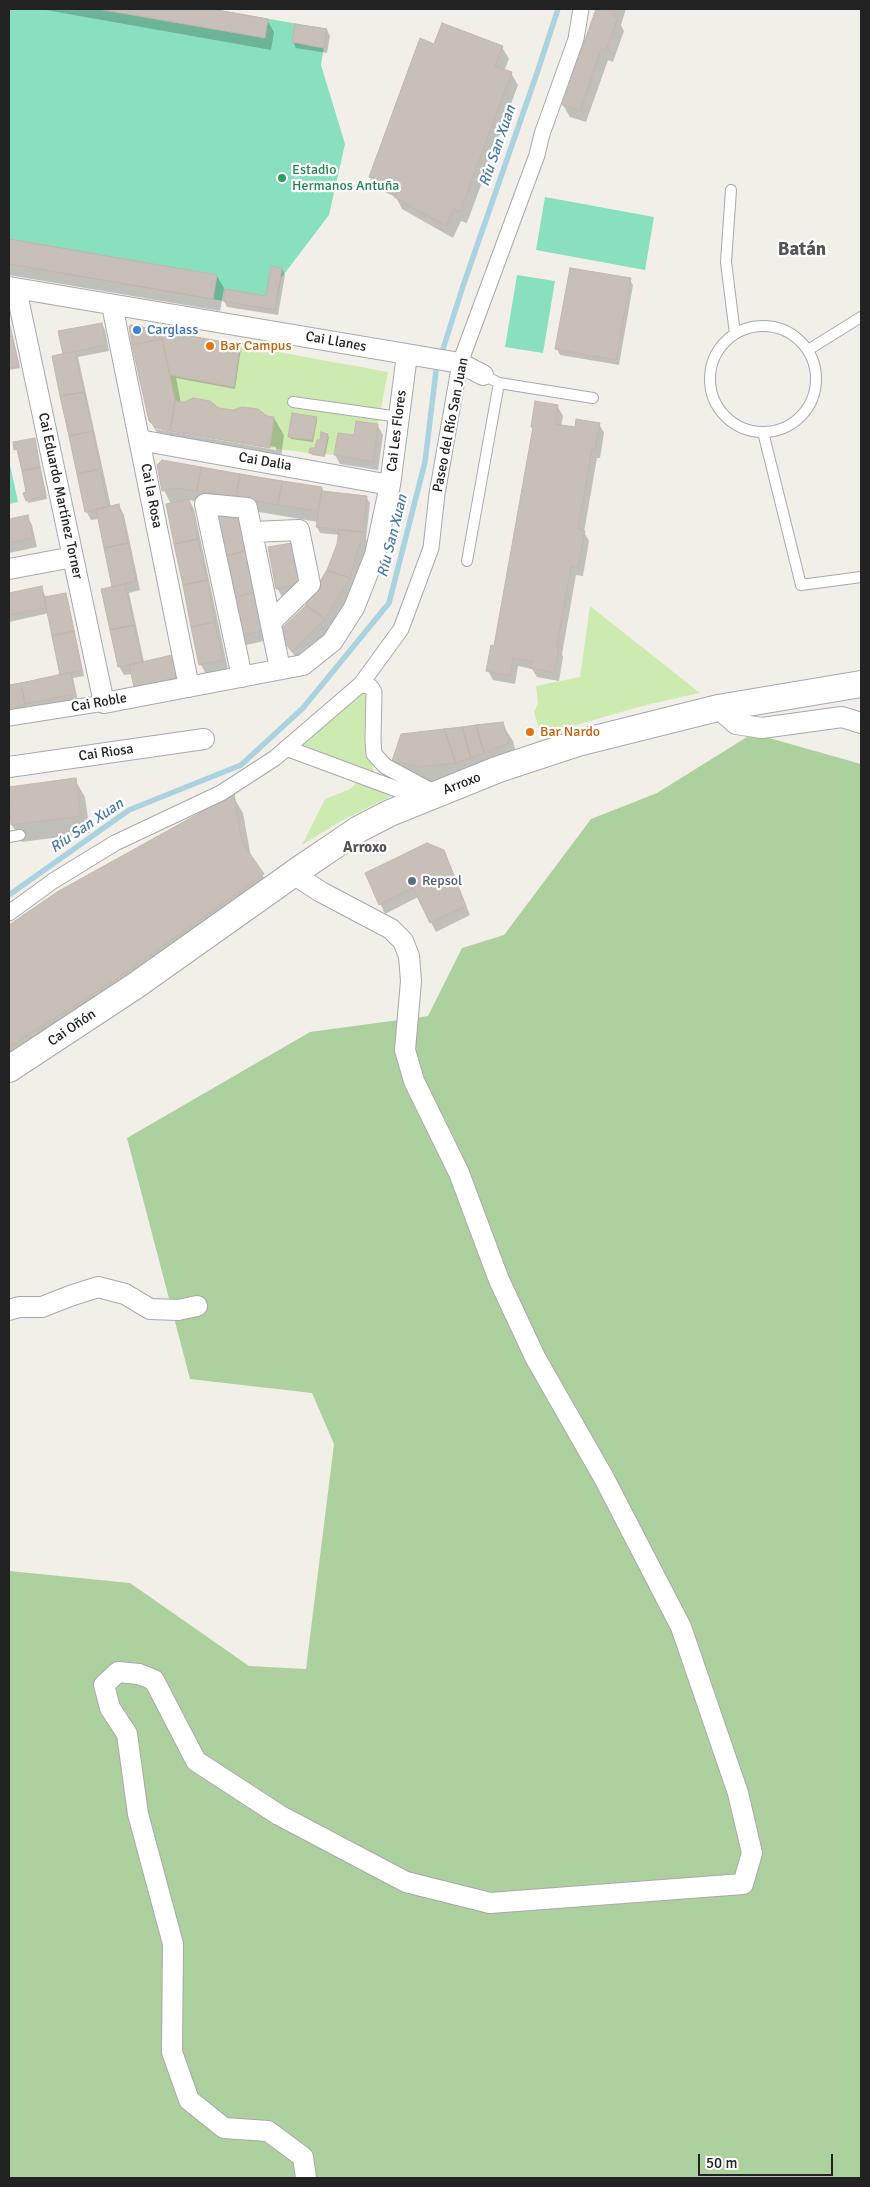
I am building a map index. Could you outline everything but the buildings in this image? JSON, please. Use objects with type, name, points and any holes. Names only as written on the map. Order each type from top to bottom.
[{"type":"street","name":"Paseo del Río San Juan","points":[[9,913],[53,882],[115,843],[220,794],[275,758],[361,684],[400,629],[431,548],[437,494],[460,363],[576,39],[581,9]]},
{"type":"street","name":"Cai Llanes","points":[[12,288],[460,363],[491,379]]},
{"type":"street","name":"Cai Eduardo Martínez Torner","points":[[12,288],[104,703]]},
{"type":"street","name":"Cai la Rosa","points":[[112,305],[189,687]]},
{"type":"street","name":"Cai Les Flores","points":[[189,687],[303,665],[332,642],[354,608],[375,554],[390,484],[407,354]]},
{"type":"street","name":"Cai Dalia","points":[[139,440],[390,484]]},
{"type":"street","points":[[238,677],[205,504],[248,508],[280,669]]},
{"type":"street","points":[[252,532],[299,530],[310,584],[271,622]]},
{"type":"street","points":[[9,569],[73,557]]},
{"type":"street","points":[[361,684],[371,687],[374,692],[374,754],[385,766],[428,797]]},
{"type":"street","name":"Arroxo","points":[[135,986],[359,829],[428,797],[578,743],[718,708],[861,684]]},
{"type":"street","name":"Cai Roble","points":[[9,718],[189,687]]},
{"type":"street","points":[[718,708],[736,724],[762,728],[842,717],[861,723]]},
{"type":"street","name":"Cai Riosa","points":[[9,767],[204,738]]},
{"type":"street","points":[[286,748],[402,791],[428,797]]},
{"type":"street","points":[[293,874],[321,892],[391,929],[403,941],[409,956],[411,981],[406,1050],[414,1081],[459,1173],[499,1280],[535,1357],[604,1478],[681,1627],[738,1794],[752,1853],[743,1884],[490,1903],[406,1882],[279,1815],[196,1762],[154,1680],[139,1674],[118,1672],[104,1685],[110,1708],[127,1734],[138,1814],[173,1944],[172,2052],[189,2100],[224,2128],[268,2130],[303,2157],[306,2178]]},
{"type":"street","name":"Cai Oñón","points":[[9,1069],[135,986]]},
{"type":"street","points":[[9,1310],[19,1307],[42,1307],[98,1287],[125,1294],[150,1308],[178,1310],[197,1306]]},
{"type":"lane","points":[[731,190],[726,262],[734,334]]},
{"type":"lane","points":[[808,350],[861,317]]},
{"type":"lane","points":[[754,326],[774,327],[792,334],[808,350],[815,368],[816,385],[811,402],[801,416],[782,429],[763,432],[747,430],[730,421],[717,407],[711,392],[710,378],[713,360],[721,347],[734,334],[754,326]]},
{"type":"lane","points":[[467,561],[491,379],[593,398]]},
{"type":"lane","points":[[293,402],[399,418]]},
{"type":"lane","points":[[763,432],[801,585],[861,577]]},
{"type":"lane","points":[[9,837],[20,835]]},
{"type":"green space","points":[[9,9],[212,9],[327,29],[321,65],[345,144],[329,215],[281,278],[275,310],[9,264]]},
{"type":"green space","points":[[545,197],[654,217],[645,270],[536,250]]},
{"type":"green space","points":[[517,275],[555,281],[543,353],[505,347]]},
{"type":"green space","points":[[240,345],[388,372],[378,424],[356,421],[354,435],[338,433],[334,455],[325,454],[328,434],[322,433],[320,440],[317,440],[315,448],[310,448],[309,453],[270,448],[274,417],[267,416],[258,409],[242,407],[233,410],[187,400],[184,402],[175,401],[170,375],[234,387]],"holes":[[[317,417],[312,440],[288,437]]]},
{"type":"green space","points":[[9,460],[18,502],[9,504]]},
{"type":"green space","points":[[590,606],[700,693],[646,705],[541,735],[534,712],[538,703],[536,686],[580,677]]},
{"type":"green space","points":[[368,691],[370,758],[374,772],[302,746],[360,692]]},
{"type":"green space","points":[[747,737],[769,738],[861,764],[861,2178],[9,2178],[9,1571],[130,1583],[249,1666],[306,1669],[334,1444],[312,1393],[190,1379],[127,1138],[310,1032],[428,1016],[462,948],[504,935],[591,819],[657,793]]},
{"type":"green space","points":[[357,780],[395,794],[341,821],[302,845],[325,799],[348,790],[354,786]]},
{"type":"waterway","name":"Ríu San Xuan","points":[[9,895],[129,810],[241,765],[303,708],[389,603],[425,462],[436,371],[463,286],[558,9]]},
{"type":"place","name":"Estadio Hermanos Antuña","points":[[282,178]]},
{"type":"place","name":"Carglass","points":[[137,330]]},
{"type":"place","name":"Bar Campus","points":[[210,346]]},
{"type":"place","name":"Bar Nardo","points":[[530,732]]},
{"type":"place","name":"Repsol","points":[[412,881]]},
{"type":"district","name":"Batán","points":[[802,250]]},
{"type":"district","name":"Arroxo","points":[[365,848]]}]
